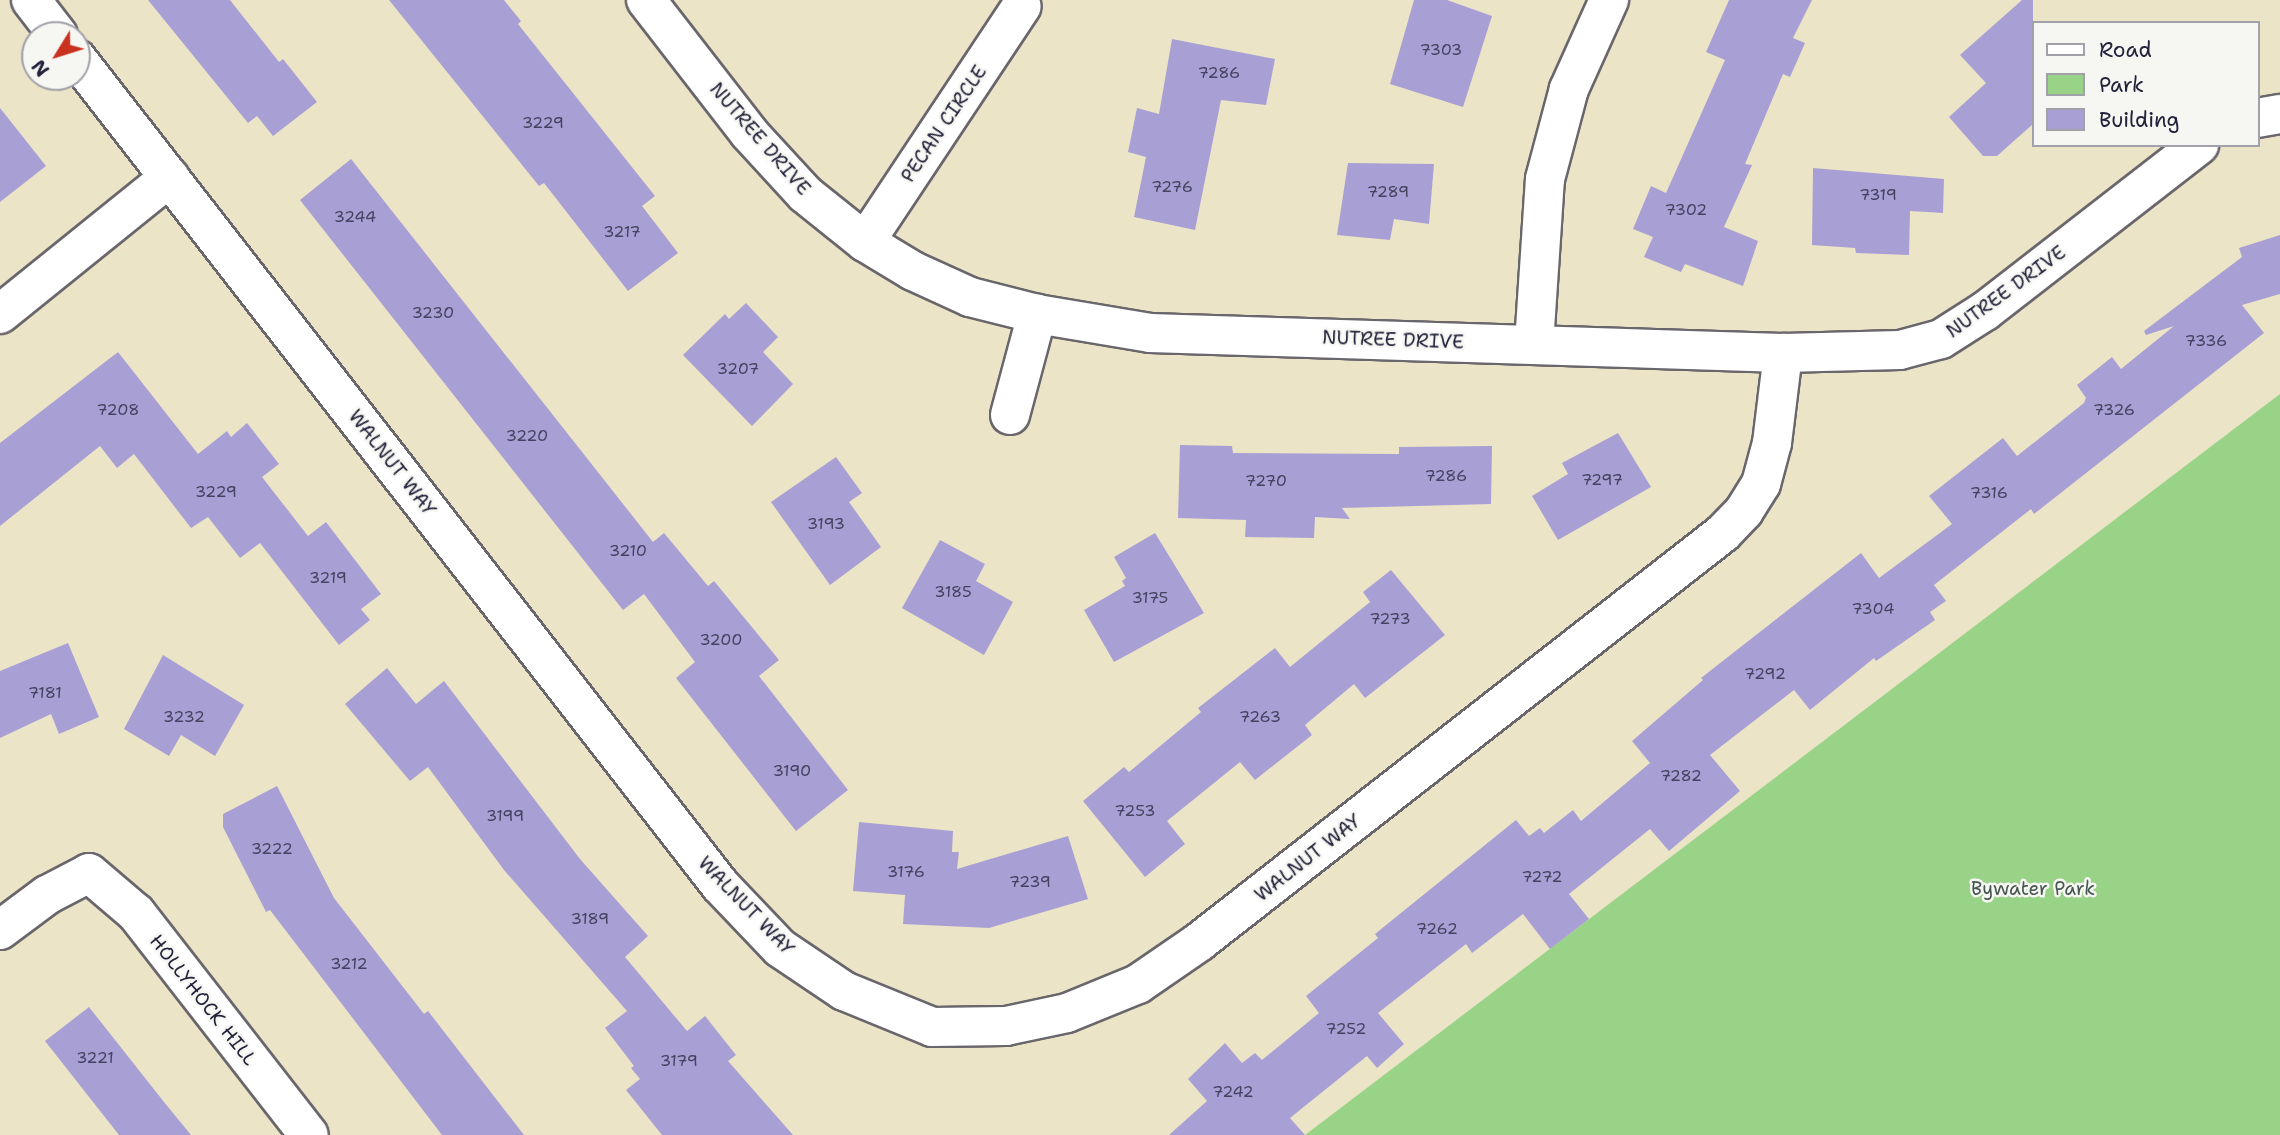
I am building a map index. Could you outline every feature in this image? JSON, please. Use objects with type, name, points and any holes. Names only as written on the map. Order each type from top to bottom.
[{"type":"street","points":[[31,0],[47,21]]},
{"type":"street","name":"NUTREE DRIVE","points":[[646,0],[749,133],[804,194],[865,242],[913,271],[970,297],[1037,314],[1150,333],[1783,353],[1900,349],[1941,339],[1985,311],[2196,147]]},
{"type":"street","points":[[1534,344],[1545,179],[1569,89],[1609,0]]},
{"type":"street","name":"PECAN CIRCLE","points":[[865,242],[1022,6]]},
{"type":"street","name":"WALNUT WAY","points":[[91,77],[720,885],[780,948],[844,991],[932,1027],[1006,1026],[1067,1013],[1138,984],[1199,942],[1723,533],[1744,511],[1761,484],[1772,443],[1783,353]]},
{"type":"street","points":[[2259,118],[2280,114]]},
{"type":"street","points":[[0,314],[170,177]]},
{"type":"street","points":[[1010,415],[1037,314]]},
{"type":"street","name":"HOLLYHOCK HILL","points":[[0,930],[47,895],[89,873],[136,913],[309,1135]]},
{"type":"green space","name":"Bywater Park","points":[[2280,394],[2280,1135],[1305,1135],[1876,701]]},
{"type":"building","points":[[148,0],[230,0],[279,62],[283,59],[317,102],[273,136],[257,116],[248,123]]},
{"type":"building","points":[[389,0],[504,0],[521,21],[518,24],[655,196],[642,206],[678,253],[628,291],[544,183],[539,186]]},
{"type":"building","points":[[1414,0],[1447,0],[1492,16],[1463,107],[1390,84]]},
{"type":"building","points":[[1729,0],[1812,0],[1793,38],[1805,43],[1790,77],[1783,74],[1745,164],[1752,165],[1724,227],[1758,241],[1743,286],[1685,264],[1681,272],[1644,257],[1653,237],[1633,229],[1651,186],[1666,193],[1725,60],[1706,52]]},
{"type":"building","points":[[2022,0],[2033,0],[2032,125],[1997,156],[1983,156],[1949,117],[1986,83],[1960,55]]},
{"type":"building","points":[[1172,39],[1275,59],[1266,105],[1221,100],[1195,230],[1134,217],[1146,157],[1128,152],[1137,108],[1159,114]]},
{"type":"building","points":[[0,108],[46,166],[0,202]]},
{"type":"building","points":[[351,159],[653,542],[664,533],[708,586],[714,581],[779,660],[759,676],[848,790],[796,831],[676,678],[695,662],[644,594],[623,610],[300,200]]},
{"type":"building","points":[[1348,163],[1434,164],[1429,224],[1394,219],[1390,240],[1337,235]]},
{"type":"building","points":[[1813,168],[1944,179],[1943,213],[1910,211],[1909,255],[1856,253],[1855,248],[1812,245]]},
{"type":"building","points":[[2280,235],[2280,294],[2242,305],[2264,333],[2034,514],[2031,509],[1934,585],[1946,601],[1930,612],[1935,620],[1876,661],[1874,658],[1810,710],[1794,690],[1710,755],[1740,791],[1669,851],[1650,829],[1569,894],[1589,919],[1550,949],[1523,914],[1472,953],[1466,944],[1378,1013],[1404,1044],[1377,1068],[1367,1056],[1290,1118],[1305,1135],[1169,1135],[1207,1101],[1188,1079],[1225,1043],[1242,1063],[1255,1053],[1262,1060],[1319,1013],[1306,996],[1378,938],[1375,934],[1516,820],[1529,836],[1540,828],[1544,833],[1573,810],[1581,821],[1650,763],[1632,741],[1703,680],[1701,678],[1861,553],[1879,578],[1952,524],[1929,496],[2003,438],[2017,456],[2084,403],[2086,398],[2077,385],[2112,357],[2121,369],[2174,326],[2146,335],[2144,331],[2242,257],[2239,248]]},
{"type":"building","points":[[746,303],[778,337],[763,352],[793,384],[752,426],[683,355],[725,314],[729,319]]},
{"type":"building","points":[[118,352],[198,454],[227,431],[231,437],[247,423],[279,464],[262,477],[308,536],[326,522],[381,594],[361,609],[370,620],[339,645],[260,543],[240,558],[208,517],[191,528],[134,454],[117,468],[100,446],[0,526],[0,443]]},
{"type":"building","points":[[1618,433],[1651,487],[1558,540],[1532,496],[1568,474],[1562,463]]},
{"type":"building","points":[[1180,445],[1232,446],[1233,453],[1399,454],[1399,447],[1492,446],[1491,504],[1342,508],[1350,519],[1315,517],[1314,538],[1245,537],[1246,520],[1178,518]]},
{"type":"building","points":[[836,457],[862,493],[849,502],[881,547],[830,585],[771,502]]},
{"type":"building","points":[[1155,533],[1204,613],[1114,662],[1084,610],[1125,586],[1122,581],[1126,578],[1114,557]]},
{"type":"building","points":[[940,540],[985,564],[976,581],[1013,602],[984,655],[902,608]]},
{"type":"building","points":[[1391,570],[1445,635],[1365,698],[1354,684],[1305,725],[1312,735],[1255,780],[1240,762],[1167,821],[1185,844],[1145,877],[1083,801],[1124,767],[1129,772],[1201,712],[1198,708],[1275,648],[1290,667],[1370,602],[1363,592]]},
{"type":"building","points":[[68,643],[99,717],[59,734],[51,714],[0,738],[0,671]]},
{"type":"building","points":[[163,655],[244,705],[215,756],[181,735],[169,756],[124,729]]},
{"type":"building","points":[[387,668],[416,704],[444,681],[580,859],[648,936],[625,957],[687,1031],[705,1016],[736,1055],[728,1061],[793,1135],[662,1135],[626,1090],[640,1079],[631,1068],[634,1066],[605,1028],[627,1011],[504,870],[428,767],[410,781],[345,704]]},
{"type":"building","points":[[277,786],[334,898],[424,1014],[428,1011],[524,1135],[442,1135],[270,910],[266,912],[223,827],[223,814]]},
{"type":"building","points":[[859,822],[953,831],[952,852],[959,852],[957,869],[1068,836],[1088,899],[989,928],[903,924],[905,895],[853,891]]},
{"type":"building","points":[[89,1007],[191,1135],[119,1135],[45,1041]]}]
